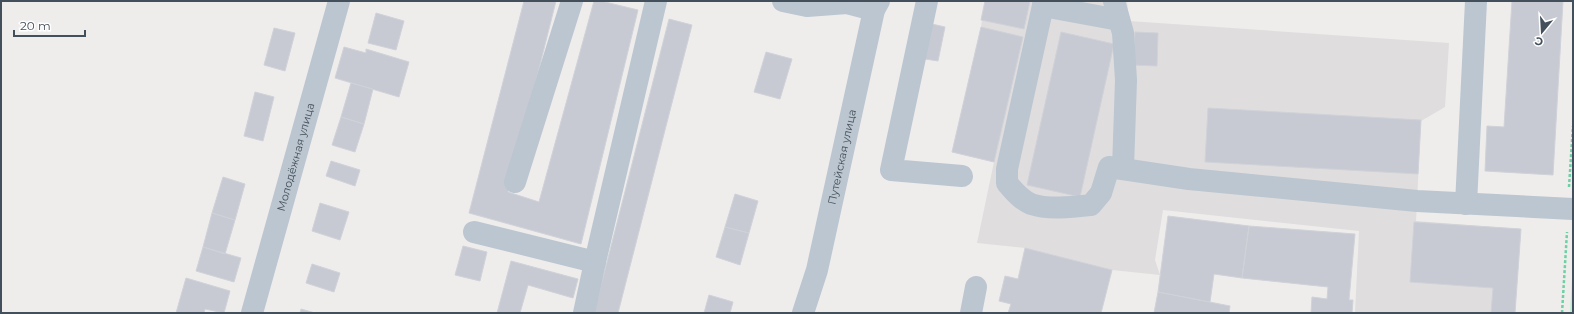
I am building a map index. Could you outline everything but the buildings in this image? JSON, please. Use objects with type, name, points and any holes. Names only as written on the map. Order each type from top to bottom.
[{"type":"street","name":"Молодёжная улица","points":[[252,313],[339,1]]},
{"type":"street","points":[[516,182],[572,1]]},
{"type":"street","points":[[584,313],[656,1]]},
{"type":"street","points":[[783,1],[807,6],[847,3],[877,6]]},
{"type":"street","points":[[927,1],[891,170],[962,176]]},
{"type":"street","points":[[1466,204],[1476,1]]},
{"type":"street","points":[[1123,168],[1126,80],[1122,33],[1117,10],[1043,4],[1007,169],[1007,183],[1017,194],[1031,204],[1064,208],[1091,205],[1101,193],[1109,167],[1189,179],[1466,204],[1573,209]]},
{"type":"street","name":"Путейская улица","points":[[803,313],[816,270],[877,6]]},
{"type":"street","points":[[474,232],[595,262]]},
{"type":"street","points":[[971,313],[976,287]]},
{"type":"shaded area","points":[[985,1],[1127,1],[1129,21],[1449,43],[1445,107],[1421,121],[1416,221],[1521,229],[1515,313],[1355,313],[1359,231],[1163,210],[1155,260],[1160,275],[1112,270],[1025,248],[977,243],[994,162],[952,152],[981,27]]},
{"type":"green space","points":[[1573,261],[1573,313],[1570,313]]}]
